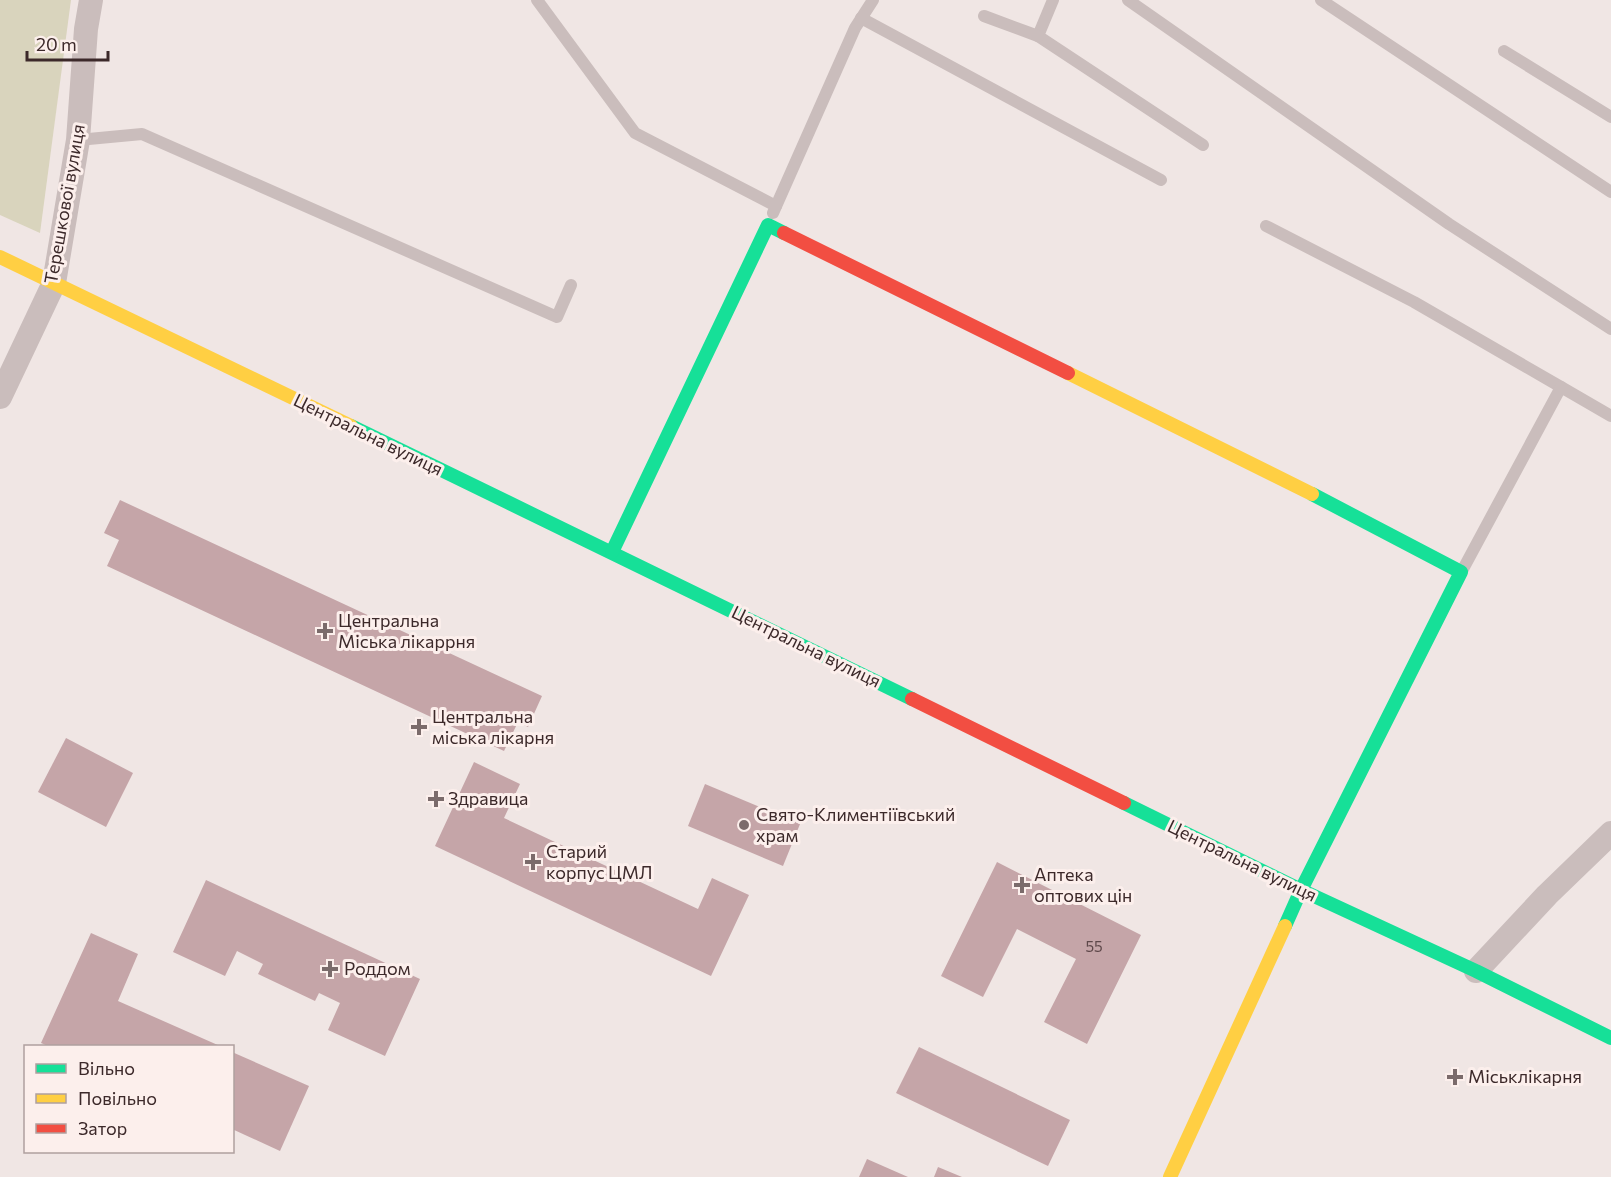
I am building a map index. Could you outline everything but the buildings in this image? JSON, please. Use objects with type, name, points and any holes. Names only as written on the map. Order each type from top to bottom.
[{"type":"street","name":"Терешкової вулиця","points":[[0,397],[54,283],[78,141],[91,0]]},
{"type":"street","points":[[612,552],[768,225],[1262,468],[1461,572],[1301,890],[1170,1177]]},
{"type":"street","name":"Центральна вулиця","points":[[0,257],[612,552],[1301,890],[1476,971],[1611,1038]]},
{"type":"street","points":[[1476,971],[1547,895],[1611,833]]},
{"type":"lane","points":[[537,0],[635,133],[776,206]]},
{"type":"lane","points":[[768,225],[855,28],[873,0]]},
{"type":"lane","points":[[1038,36],[1053,0]]},
{"type":"lane","points":[[1128,0],[1449,224],[1611,329]]},
{"type":"lane","points":[[1321,0],[1611,192]]},
{"type":"lane","points":[[984,16],[1038,36],[1203,145]]},
{"type":"lane","points":[[861,18],[1161,180]]},
{"type":"lane","points":[[1504,51],[1611,117]]},
{"type":"lane","points":[[78,141],[142,134],[557,317],[571,285]]},
{"type":"lane","points":[[1266,226],[1414,302],[1611,416]]},
{"type":"lane","points":[[1461,572],[1561,387]]},
{"type":"shaded area","points":[[0,0],[71,0],[40,233],[0,215]]},
{"type":"traffic: fast","points":[[612,552],[768,225],[784,233]]},
{"type":"traffic: fast","points":[[351,426],[912,699]]},
{"type":"traffic: fast","points":[[1285,926],[1461,572],[1312,494]]},
{"type":"traffic: fast","points":[[1124,803],[1611,1038]]},
{"type":"traffic: slow","points":[[0,257],[351,426]]},
{"type":"traffic: slow","points":[[1068,373],[1312,494]]},
{"type":"traffic: slow","points":[[1170,1177],[1285,926]]},
{"type":"traffic: jam","points":[[784,233],[1068,373]]},
{"type":"traffic: jam","points":[[912,699],[1124,803]]},
{"type":"place","name":"Центральна Міська лікаррня","points":[[325,631]]},
{"type":"place","name":"Центральна міська лікарня","points":[[419,727]]},
{"type":"place","name":"Здравица","points":[[436,799]]},
{"type":"place","name":"Свято-Климентіївський храм","points":[[744,825]]},
{"type":"place","name":"Старий корпус ЦМЛ","points":[[533,862]]},
{"type":"place","name":"Аптека оптових цін","points":[[1022,885]]},
{"type":"place","name":"Роддом","points":[[330,969]]},
{"type":"place","name":"Міськлікарня","points":[[1455,1077]]}]
